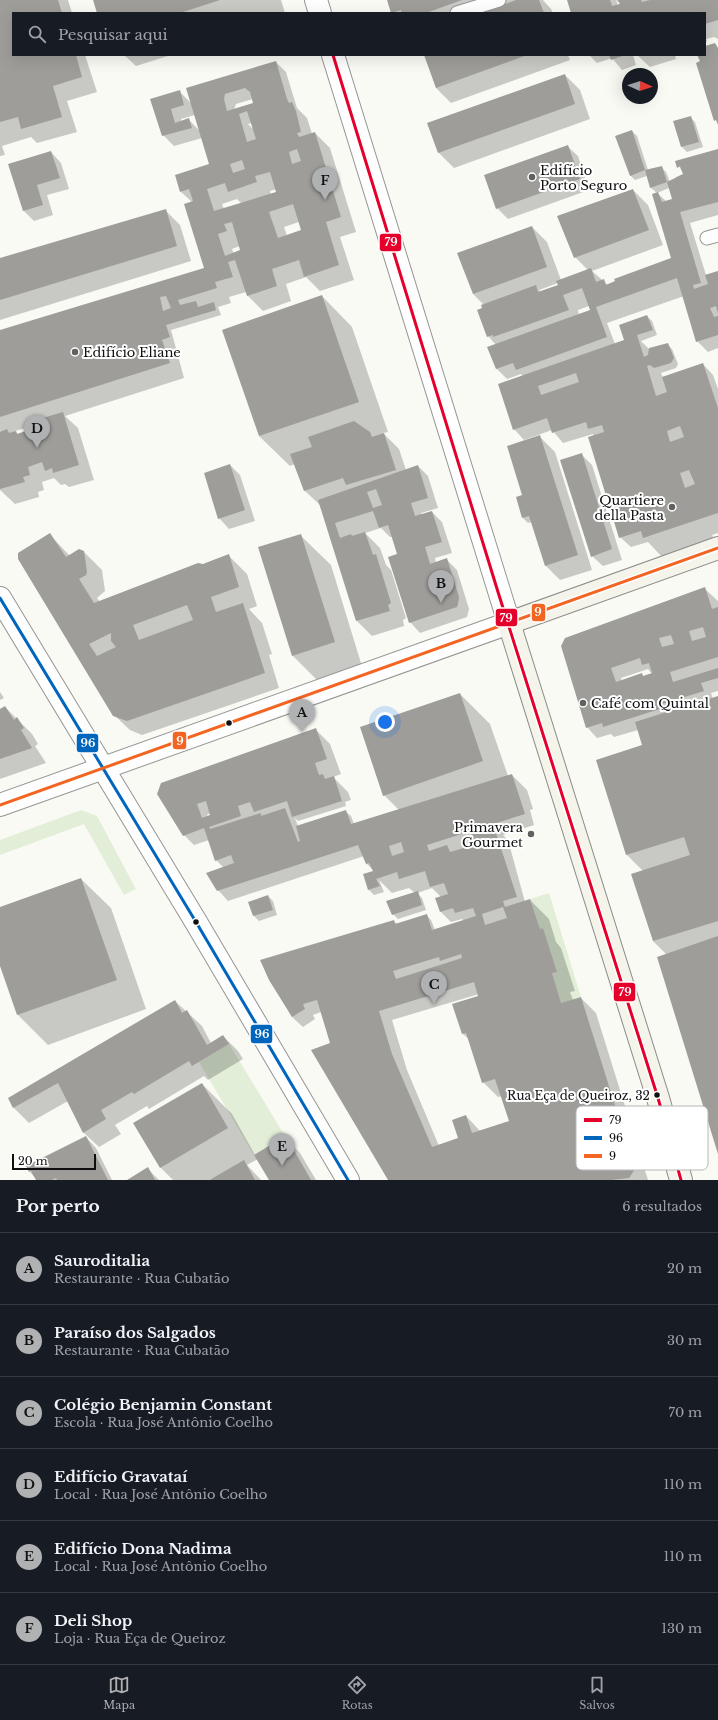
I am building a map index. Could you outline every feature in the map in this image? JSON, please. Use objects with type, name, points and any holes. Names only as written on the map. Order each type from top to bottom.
[{"type":"street","points":[[316,0],[320,12]]},
{"type":"street","points":[[333,56],[660,1106]]},
{"type":"street","points":[[0,804],[718,548]]},
{"type":"street","points":[[0,598],[104,768],[348,1180]]},
{"type":"street","points":[[678,1170],[681,1180]]},
{"type":"lane","points":[[460,12],[499,0]]},
{"type":"green space","points":[[81,810],[97,816],[136,889],[124,895],[84,824],[0,855],[0,840]]},
{"type":"green space","points":[[549,893],[581,997],[561,1003],[552,973],[557,972],[543,928],[540,929],[530,899]]},
{"type":"green space","points":[[229,1044],[285,1136],[254,1155],[199,1062]]},
{"type":"building","points":[[0,0],[58,0],[62,12],[12,12],[12,56],[76,56],[82,77],[53,86],[62,117],[21,129],[18,117],[0,122]]},
{"type":"building","points":[[93,0],[220,0],[183,12],[97,12]]},
{"type":"building","points":[[387,0],[462,0],[429,12],[402,12],[401,10],[391,12]]},
{"type":"building","points":[[516,0],[539,0],[544,12],[484,12]]},
{"type":"building","points":[[567,0],[610,0],[612,6],[620,4],[618,0],[641,0],[642,2],[650,0],[718,0],[718,20],[706,24],[706,12],[571,12]]},
{"type":"building","points":[[715,43],[718,48],[718,125],[716,120],[714,121],[696,63],[700,61],[698,56],[706,56],[706,46]]},
{"type":"building","points":[[424,56],[524,56],[436,88]]},
{"type":"building","points":[[609,56],[622,56],[611,60]]},
{"type":"building","points":[[276,61],[287,99],[289,103],[292,102],[296,111],[301,132],[297,133],[299,137],[315,132],[341,217],[326,222],[339,265],[304,277],[299,260],[272,269],[277,286],[247,296],[235,260],[228,262],[233,277],[215,282],[217,288],[178,300],[180,305],[196,301],[198,307],[214,302],[216,310],[166,325],[170,337],[162,340],[170,363],[0,417],[0,330],[204,268],[184,204],[193,201],[189,189],[180,192],[175,175],[209,164],[186,88]],"holes":[[[245,88],[250,92],[253,103],[227,111],[224,99],[225,94]],[[247,111],[256,139],[247,142],[239,114]],[[297,149],[301,161],[292,164],[289,152]],[[242,160],[245,169],[233,173],[230,164]],[[270,172],[276,192],[214,211],[207,189],[225,183],[228,192],[257,182],[255,176]],[[293,204],[301,230],[278,238],[269,212]],[[232,222],[240,250],[225,256],[218,234],[227,231],[224,224]],[[166,296],[171,308],[163,311],[160,297]]]},
{"type":"building","points":[[565,74],[575,104],[438,153],[427,123]]},
{"type":"building","points":[[180,90],[184,105],[171,109],[175,123],[189,118],[192,128],[162,136],[150,99]]},
{"type":"building","points":[[691,116],[699,142],[681,147],[673,121]]},
{"type":"building","points":[[632,130],[645,170],[630,176],[615,136]]},
{"type":"building","name":"Edifício Porto Seguro","points":[[568,145],[580,179],[496,209],[484,175]]},
{"type":"building","points":[[718,149],[718,202],[680,212],[701,283],[693,285],[694,289],[708,284],[705,275],[718,271],[718,313],[716,306],[710,308],[714,317],[718,316],[718,335],[696,342],[677,278],[596,307],[607,337],[516,370],[513,363],[496,369],[487,347],[590,310],[582,288],[563,295],[569,310],[493,337],[493,335],[487,337],[477,310],[482,308],[481,305],[536,285],[538,292],[558,285],[556,281],[591,268],[596,282],[604,279],[606,285],[615,281],[614,279],[671,258],[652,194],[658,192],[662,202],[672,199],[667,182],[683,174],[680,166],[677,168],[675,161]]},
{"type":"building","points":[[51,151],[60,178],[37,185],[43,205],[23,211],[8,164]]},
{"type":"building","points":[[662,166],[667,182],[650,188],[645,170]]},
{"type":"building","points":[[633,189],[649,230],[574,258],[557,216]]},
{"type":"building","points":[[166,209],[177,246],[0,300],[0,258]]},
{"type":"building","points":[[532,226],[547,267],[473,294],[457,253]]},
{"type":"building","points":[[322,295],[359,402],[259,436],[222,330]]},
{"type":"building","points":[[647,315],[653,330],[637,335],[644,357],[648,355],[649,348],[668,343],[674,358],[671,363],[654,368],[650,365],[647,366],[656,396],[667,392],[662,377],[703,363],[718,408],[718,513],[643,538],[641,531],[619,538],[588,437],[604,432],[602,425],[588,429],[586,422],[552,433],[547,418],[513,430],[498,384],[624,340],[619,325]],"holes":[[[576,373],[579,382],[541,395],[538,386]],[[680,426],[684,437],[670,442],[667,431]],[[689,470],[695,484],[685,488],[680,473]]]},
{"type":"building","points":[[63,412],[79,465],[53,473],[52,468],[45,471],[42,462],[28,467],[30,475],[23,477],[25,482],[0,489],[0,432],[7,429],[9,433],[16,431],[17,434],[32,429],[32,426],[37,424],[36,420]]},
{"type":"building","points":[[354,421],[370,432],[372,437],[384,433],[396,470],[346,485],[343,478],[304,491],[290,454],[312,447],[308,437]]},
{"type":"building","points":[[540,435],[578,555],[545,566],[529,516],[522,518],[516,497],[522,495],[507,446]]},
{"type":"building","points":[[582,453],[612,549],[591,557],[560,460]]},
{"type":"building","points":[[230,464],[245,510],[218,519],[204,473]]},
{"type":"building","points":[[418,465],[428,498],[411,503],[415,516],[432,511],[442,542],[425,547],[430,564],[447,558],[459,597],[457,607],[409,623],[388,557],[397,554],[388,525],[379,528],[373,511],[335,523],[340,538],[351,534],[352,536],[365,532],[373,555],[376,554],[391,603],[388,605],[390,611],[356,621],[318,500]],"holes":[[[376,489],[382,505],[373,508],[367,492]]]},
{"type":"building","points":[[50,533],[66,557],[79,549],[84,551],[87,572],[86,575],[79,579],[94,603],[198,563],[203,564],[229,554],[239,587],[211,597],[216,612],[243,603],[265,673],[127,721],[113,716],[18,559],[18,553]],"holes":[[[187,605],[193,620],[139,640],[133,625]],[[111,633],[111,641],[116,647],[97,656],[89,644]]]},
{"type":"building","points":[[301,534],[335,642],[292,656],[258,547]]},
{"type":"building","points":[[705,587],[712,609],[718,607],[718,657],[670,672],[673,682],[718,668],[718,678],[701,683],[704,691],[662,704],[663,708],[603,727],[602,723],[586,728],[561,646],[565,638]],"holes":[[[703,627],[706,637],[692,641],[689,631]],[[671,635],[674,644],[662,647],[659,638]],[[640,658],[642,665],[649,663],[652,673],[643,676],[642,673],[616,682],[611,668]]]},
{"type":"building","points":[[460,693],[483,761],[383,796],[360,727]]},
{"type":"building","points":[[718,696],[718,921],[653,941],[631,874],[690,855],[684,837],[626,855],[596,760],[642,745],[635,722]]},
{"type":"building","points":[[5,706],[14,720],[17,717],[24,728],[21,730],[32,748],[0,759],[0,709]]},
{"type":"building","points":[[316,728],[327,759],[315,763],[319,775],[323,774],[325,779],[334,776],[342,801],[292,817],[287,801],[254,812],[250,802],[238,806],[241,816],[209,827],[210,829],[261,813],[261,816],[285,808],[298,842],[300,841],[296,826],[346,810],[351,824],[512,774],[525,814],[493,824],[517,897],[503,901],[505,907],[530,899],[540,929],[543,928],[557,972],[552,973],[561,1003],[581,997],[615,1106],[576,1106],[576,1170],[634,1170],[629,1178],[611,1180],[388,1180],[311,1050],[330,1043],[317,1000],[303,1004],[305,1009],[292,1017],[269,980],[260,960],[394,920],[395,924],[427,914],[432,930],[476,916],[473,908],[455,913],[453,908],[440,912],[435,898],[448,894],[444,883],[430,887],[425,871],[399,879],[397,872],[376,879],[380,886],[368,890],[363,874],[373,871],[369,863],[366,864],[358,845],[217,891],[206,873],[234,863],[231,855],[215,861],[204,828],[183,836],[157,794],[161,783]],"holes":[[[206,801],[210,815],[202,818],[197,804]],[[471,831],[474,841],[464,844],[464,848],[450,852],[447,845],[429,851],[427,845]],[[401,842],[404,852],[392,856],[389,846]],[[503,907],[507,918],[485,925],[482,914]],[[461,954],[462,958],[396,979],[393,971],[439,957],[440,961]],[[474,982],[478,996],[452,1004],[462,1034],[466,1033],[482,1083],[495,1079],[509,1121],[472,1133],[466,1115],[452,1120],[458,1138],[432,1147],[392,1054],[379,1011]]]},
{"type":"building","points":[[81,878],[117,980],[17,1015],[0,966],[0,907]]},
{"type":"building","points":[[418,891],[422,905],[392,915],[386,901]]},
{"type":"building","points":[[268,895],[273,910],[253,916],[248,902]]},
{"type":"building","points":[[718,936],[718,1154],[708,1122],[708,1106],[703,1106],[657,957]]},
{"type":"building","points":[[175,1000],[182,1013],[187,1010],[207,1045],[223,1035],[229,1044],[192,1066],[189,1061],[134,1094],[132,1092],[101,1110],[106,1119],[83,1133],[58,1083],[13,1108],[8,1098]]},
{"type":"building","points":[[202,1083],[228,1128],[160,1168],[133,1123]]},
{"type":"building","points":[[86,1136],[108,1180],[57,1180],[56,1178],[52,1180],[36,1180],[31,1171],[29,1172],[26,1166]]},
{"type":"building","points":[[285,1136],[311,1180],[269,1180],[254,1155]]},
{"type":"building","points":[[244,1160],[255,1180],[210,1180],[213,1178]]},
{"type":"building","points":[[148,1167],[155,1180],[127,1180]]},
{"type":"transit line","name":"79","points":[[333,56],[498,592],[660,1106]]},
{"type":"transit line","name":"9","points":[[0,805],[718,548]]},
{"type":"transit line","name":"96","points":[[0,598],[196,922],[348,1180]]},
{"type":"transit line","name":"79","points":[[678,1170],[681,1180]]},
{"type":"place","name":"Edifício Porto Seguro","points":[[532,177]]},
{"type":"place","name":"Deli Shop","points":[[325,200]]},
{"type":"place","name":"Edifício Eliane","points":[[75,352]]},
{"type":"place","name":"Edifício Gravataí","points":[[37,448]]},
{"type":"place","name":"Quartiere della Pasta","points":[[672,507]]},
{"type":"place","name":"Paraíso dos Salgados","points":[[441,603]]},
{"type":"place","name":"Café com Quintal","points":[[583,703]]},
{"type":"place","name":"Sauroditalia","points":[[302,732]]},
{"type":"place","name":"Primavera Gourmet","points":[[531,834]]},
{"type":"place","name":"Colégio Benjamin Constant","points":[[434,1004]]},
{"type":"place","name":"Rua Eça de Queiroz, 32","points":[[657,1095]]},
{"type":"place","name":"Edifício Dona Nadima","points":[[282,1166]]}]
